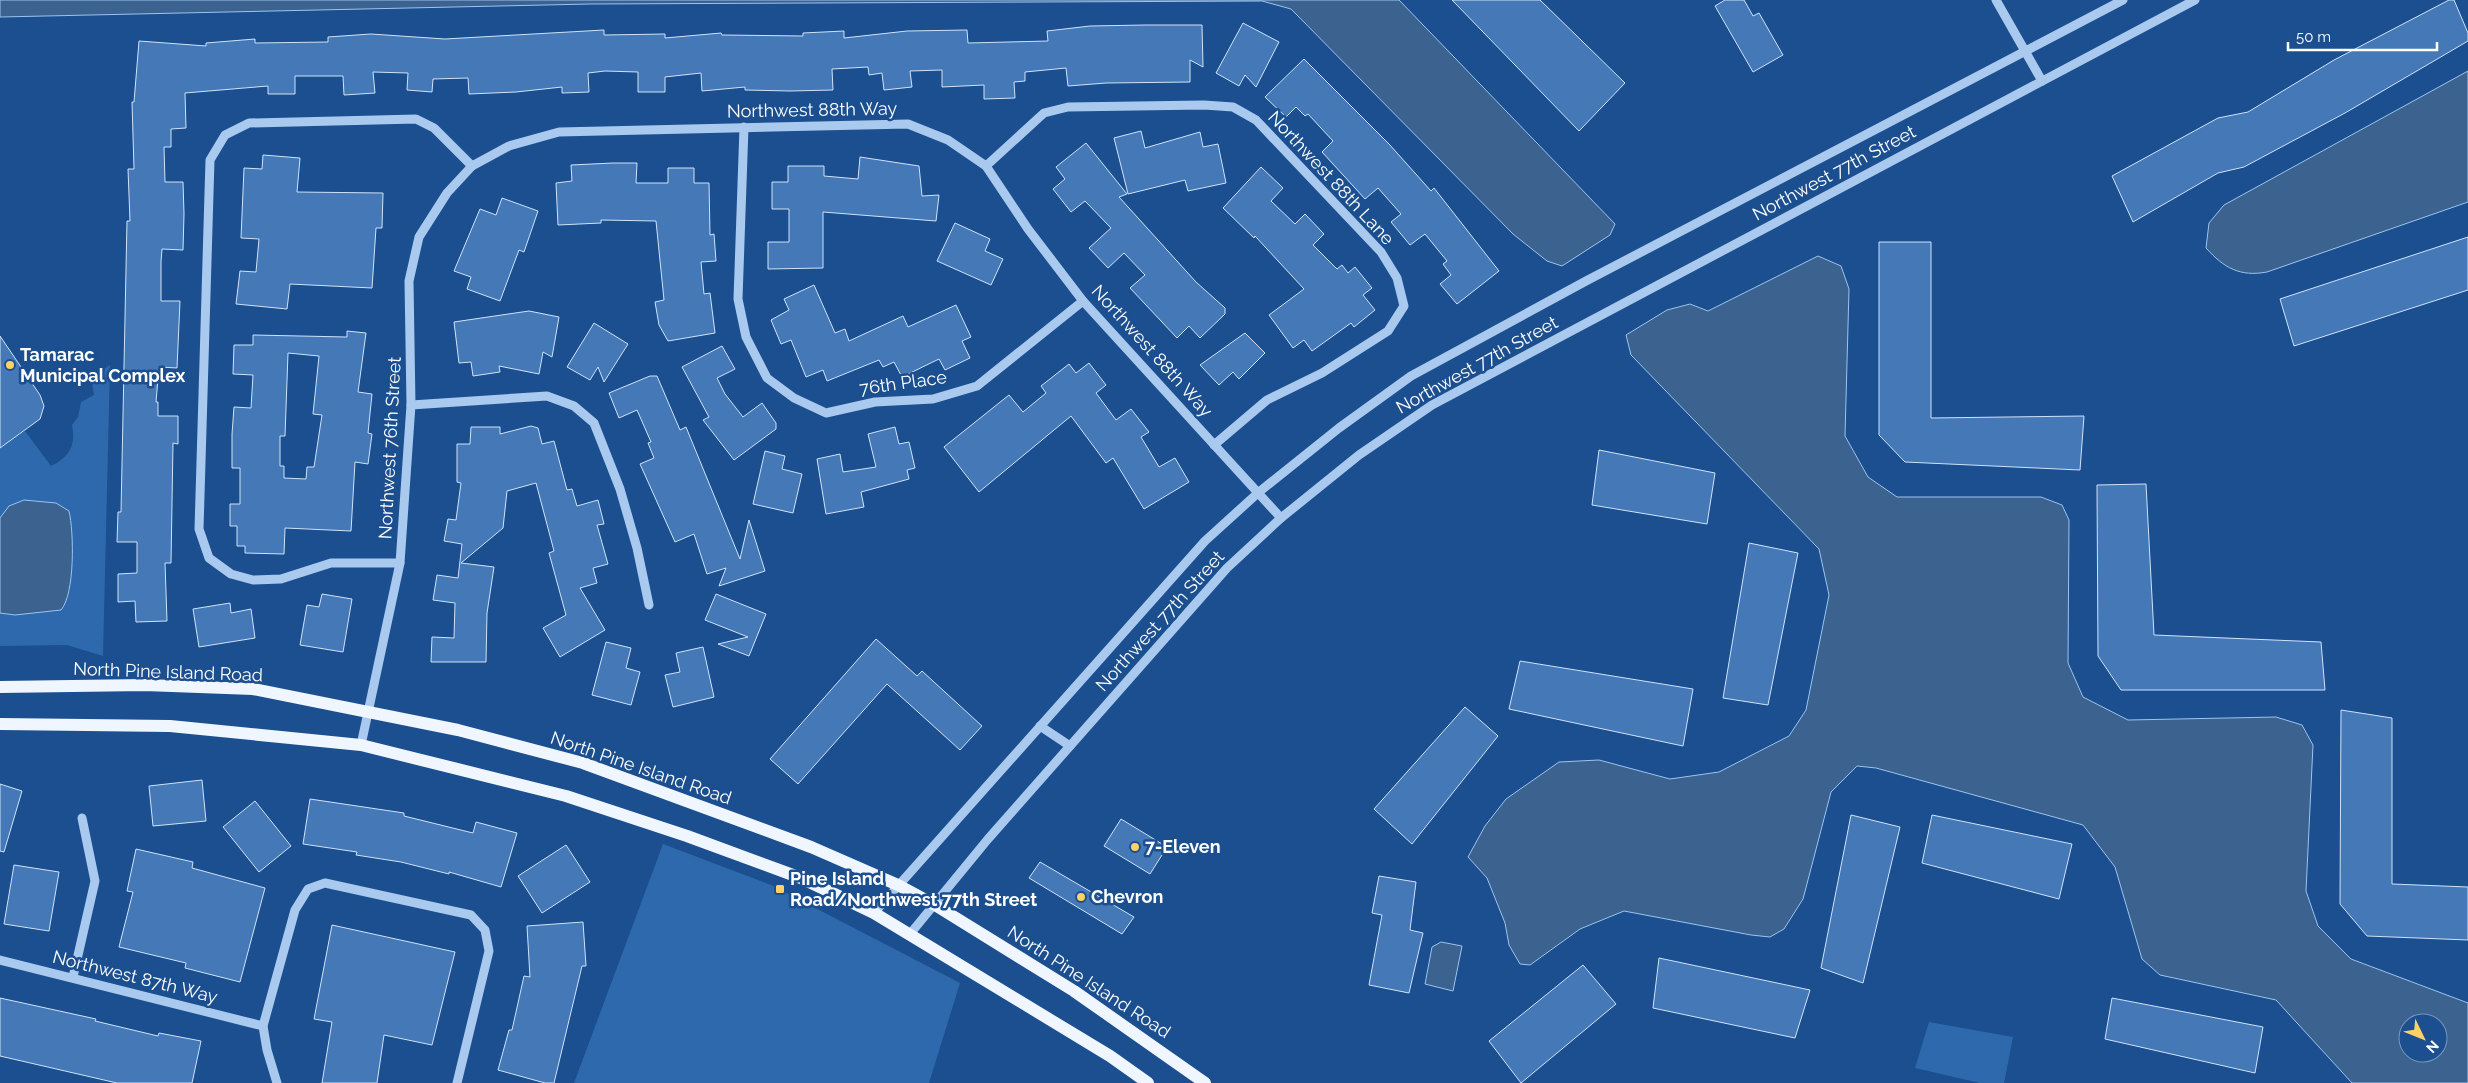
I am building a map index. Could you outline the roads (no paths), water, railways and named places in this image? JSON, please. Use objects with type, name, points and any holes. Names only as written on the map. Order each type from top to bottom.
[{"type":"main road","name":"North Pine Island Road","points":[[0,687],[145,685],[252,689],[368,714],[458,730],[583,763],[811,847],[898,885],[935,905],[1074,991],[1205,1083]]},
{"type":"main road","points":[[0,724],[170,726],[361,745],[584,802],[687,836],[801,878],[874,913],[1110,1056],[1148,1083]]},
{"type":"street","points":[[1996,0],[2042,81]]},
{"type":"street","name":"Northwest 77th Street","points":[[874,913],[1205,541],[1258,492],[1339,428],[1411,376],[1586,281],[2123,0]]},
{"type":"street","name":"Northwest 77th Street","points":[[910,934],[988,839],[1227,568],[1281,518],[1359,455],[1432,405],[2195,0]]},
{"type":"street","name":"Northwest 88th Lane","points":[[986,166],[1044,114],[1068,107],[1204,105],[1233,107],[1256,120],[1381,252],[1398,278],[1404,306],[1388,331],[1322,373],[1267,400],[1214,444]]},
{"type":"street","points":[[400,563],[331,563],[281,579],[253,580],[231,574],[209,558],[199,529],[210,160],[225,135],[249,123],[416,119],[434,128],[472,166]]},
{"type":"street","name":"Northwest 88th Way","points":[[472,166],[509,146],[559,132],[908,124],[948,140],[986,166],[1028,229],[1083,300],[1281,518]]},
{"type":"street","name":"76th Place","points":[[744,127],[738,299],[746,337],[767,378],[794,398],[826,413],[875,402],[933,399],[977,386],[1083,300]]},
{"type":"street","name":"Northwest 76th Street","points":[[361,745],[400,563],[411,405],[409,281],[419,237],[447,193],[472,166]]},
{"type":"street","points":[[411,405],[547,396],[574,406],[594,423],[620,488],[637,548],[649,605]]},
{"type":"street","points":[[1040,726],[1070,746]]},
{"type":"street","points":[[74,977],[95,881],[82,818]]},
{"type":"street","points":[[277,1083],[267,1050],[263,1026],[295,910],[308,889],[325,883],[471,915],[485,930],[489,951],[457,1083]]},
{"type":"street","name":"Northwest 87th Way","points":[[0,960],[74,977],[263,1026]]},
{"type":"place","name":"Tamarac Municipal Complex","points":[[10,365]]},
{"type":"place","name":"7-Eleven","points":[[1135,847]]},
{"type":"place","name":"Pine Island Road/Northwest 77th Street","points":[[780,889]]},
{"type":"place","name":"Chevron","points":[[1081,897]]}]
